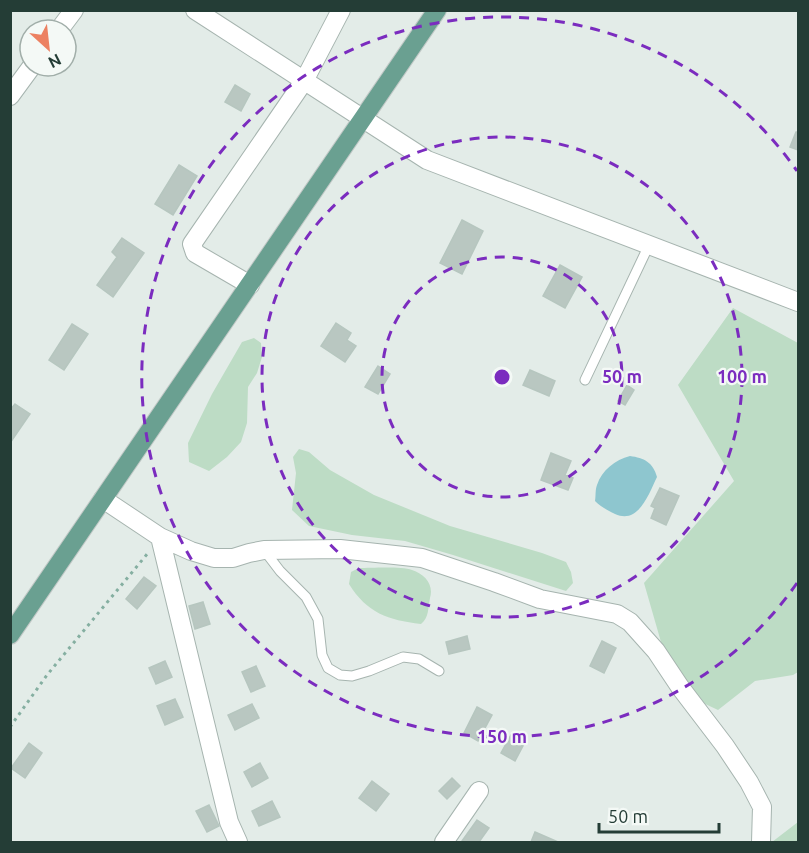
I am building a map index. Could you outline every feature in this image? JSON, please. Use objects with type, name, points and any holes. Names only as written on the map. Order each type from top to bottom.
[{"type":"main road","points":[[10,635],[437,10]]},
{"type":"street","points":[[195,10],[427,160],[798,302]]},
{"type":"street","points":[[250,285],[195,253],[192,244],[304,81],[342,10]]},
{"type":"street","points":[[10,96],[23,78]]},
{"type":"street","points":[[103,499],[160,537],[214,558],[233,558],[264,550],[340,549],[422,558],[540,599],[617,614],[630,622],[656,651],[749,782],[762,807],[761,843]]},
{"type":"street","points":[[160,537],[229,822],[238,843]]},
{"type":"street","points":[[444,843],[479,791]]},
{"type":"lane","points":[[585,380],[649,245]]},
{"type":"lane","points":[[264,550],[280,571],[306,597],[318,620],[322,655],[328,668],[340,675],[352,676],[403,657],[418,659],[439,671]]},
{"type":"path","points":[[10,727],[47,675],[160,537]]},
{"type":"green space","points":[[733,308],[798,343],[798,672],[793,675],[755,681],[718,710],[701,702],[661,642],[644,583],[734,481],[678,385]]},
{"type":"green space","points":[[254,338],[261,343],[262,357],[257,373],[248,387],[247,423],[241,442],[209,471],[189,462],[188,443],[212,394],[242,342]]},
{"type":"green space","points":[[299,449],[309,452],[330,470],[374,495],[450,526],[566,562],[573,583],[566,591],[405,541],[352,535],[309,526],[292,510],[296,473],[293,457]]},
{"type":"green space","points":[[359,568],[407,569],[424,577],[431,593],[424,622],[421,624],[388,617],[363,602],[349,584],[351,572]]},
{"type":"green space","points":[[798,822],[798,842],[772,842]]},
{"type":"water","points":[[630,456],[647,462],[657,477],[642,506],[631,515],[623,516],[615,514],[595,501],[596,487],[606,470],[619,460]]},
{"type":"building","points":[[235,85],[250,94],[241,111],[225,102]]},
{"type":"building","points":[[798,132],[798,150],[790,147]]},
{"type":"building","points":[[179,165],[197,176],[173,215],[155,204]]},
{"type":"building","points":[[462,220],[483,231],[462,274],[440,263]]},
{"type":"building","points":[[122,238],[144,253],[113,297],[97,285],[117,257],[112,252]]},
{"type":"building","points":[[560,265],[582,277],[565,308],[543,296]]},
{"type":"building","points":[[336,323],[351,333],[347,340],[356,346],[345,362],[321,346]]},
{"type":"building","points":[[72,324],[88,334],[64,370],[49,360]]},
{"type":"building","points":[[378,366],[390,374],[378,394],[365,387]]},
{"type":"building","points":[[530,370],[555,381],[549,396],[523,385]]},
{"type":"building","points":[[627,385],[634,390],[625,405],[618,401]]},
{"type":"building","points":[[15,404],[30,414],[10,443],[10,410]]},
{"type":"building","points":[[551,453],[571,461],[565,475],[573,478],[568,490],[541,480]]},
{"type":"building","points":[[660,488],[679,496],[666,525],[651,518],[655,508],[651,506]]},
{"type":"building","points":[[144,577],[156,586],[137,609],[126,599]]},
{"type":"building","points":[[203,602],[210,624],[195,629],[189,606]]},
{"type":"building","points":[[467,636],[470,649],[449,654],[446,642]]},
{"type":"building","points":[[602,641],[616,648],[604,673],[590,666]]},
{"type":"building","points":[[165,661],[172,677],[156,684],[149,668]]},
{"type":"building","points":[[256,666],[265,686],[251,692],[242,672]]},
{"type":"building","points":[[175,699],[183,717],[165,725],[157,706]]},
{"type":"building","points":[[252,704],[259,718],[235,730],[228,715]]},
{"type":"building","points":[[477,707],[492,715],[478,741],[464,733]]},
{"type":"building","points":[[511,735],[525,742],[515,761],[501,753]]},
{"type":"building","points":[[29,743],[42,753],[25,778],[11,768]]},
{"type":"building","points":[[260,763],[268,778],[252,787],[244,772]]},
{"type":"building","points":[[452,778],[460,786],[447,799],[439,791]]},
{"type":"building","points":[[372,781],[389,794],[376,811],[359,798]]},
{"type":"building","points":[[272,801],[280,817],[259,826],[252,811]]},
{"type":"building","points":[[209,805],[219,826],[207,832],[196,811]]},
{"type":"building","points":[[477,820],[489,828],[479,842],[462,841]]},
{"type":"building","points":[[535,832],[558,842],[531,842]]}]
